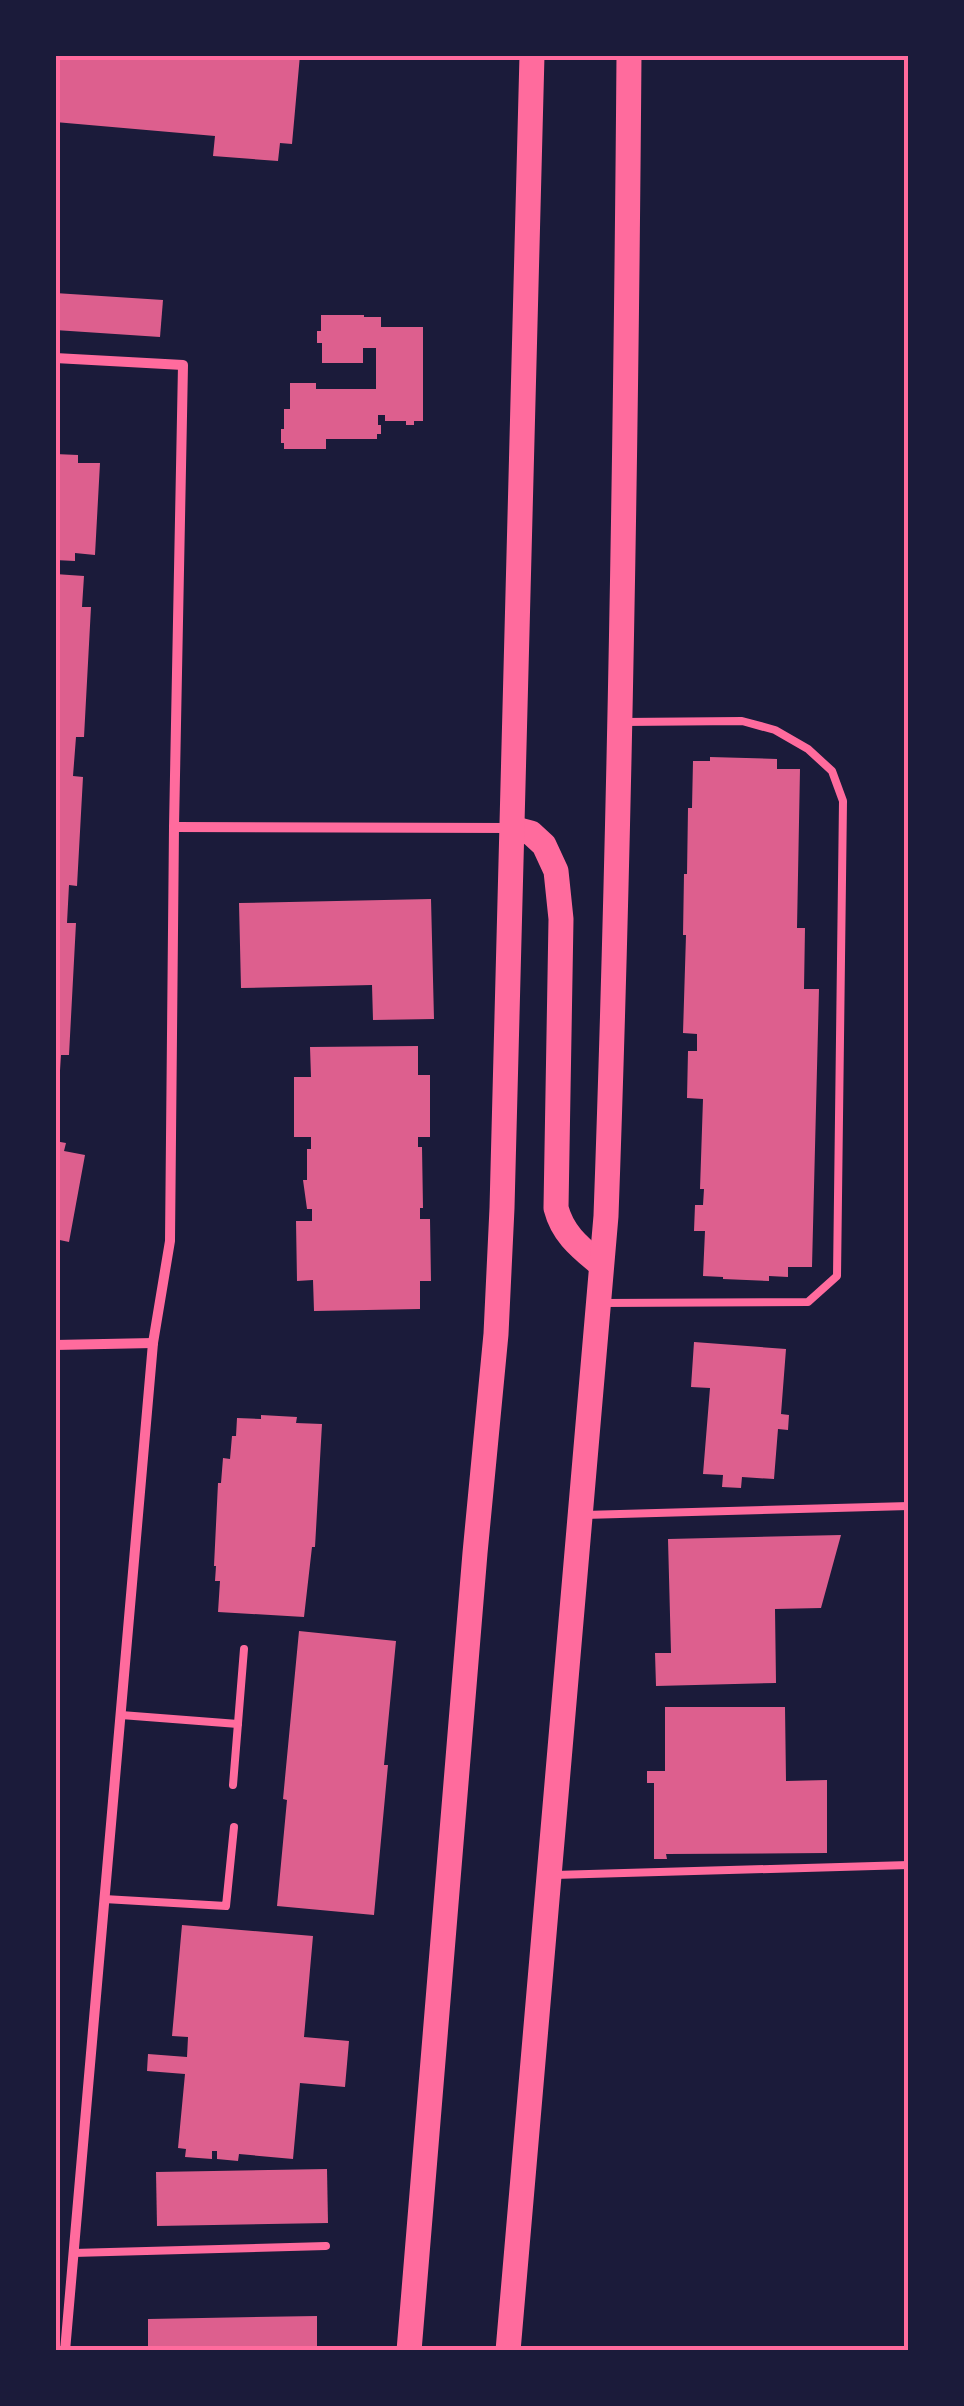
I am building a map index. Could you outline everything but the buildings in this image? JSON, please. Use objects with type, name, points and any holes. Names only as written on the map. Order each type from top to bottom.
[{"type":"main road","points":[[409,2351],[496,1334],[532,55]]},
{"type":"main road","points":[[508,2351],[606,1216],[619,722],[629,55]]},
{"type":"main road","points":[[512,828],[531,832],[544,844],[556,871],[560,919],[556,1208],[560,1223],[572,1240],[602,1265]]},
{"type":"street","points":[[55,358],[183,365],[170,1241],[153,1342],[65,2351]]},
{"type":"street","points":[[174,826],[512,828]]},
{"type":"street","points":[[55,1345],[153,1342]]},
{"type":"lane","points":[[599,1302],[808,1302],[837,1276],[842,800],[832,771],[808,748],[775,730],[742,721],[619,722]]},
{"type":"lane","points":[[581,1515],[909,1506]]},
{"type":"lane","points":[[232,1785],[244,1649]]},
{"type":"lane","points":[[120,1715],[238,1724]]},
{"type":"lane","points":[[104,1899],[226,1906],[234,1827]]},
{"type":"lane","points":[[549,1875],[909,1865]]},
{"type":"lane","points":[[74,2253],[326,2246]]}]
